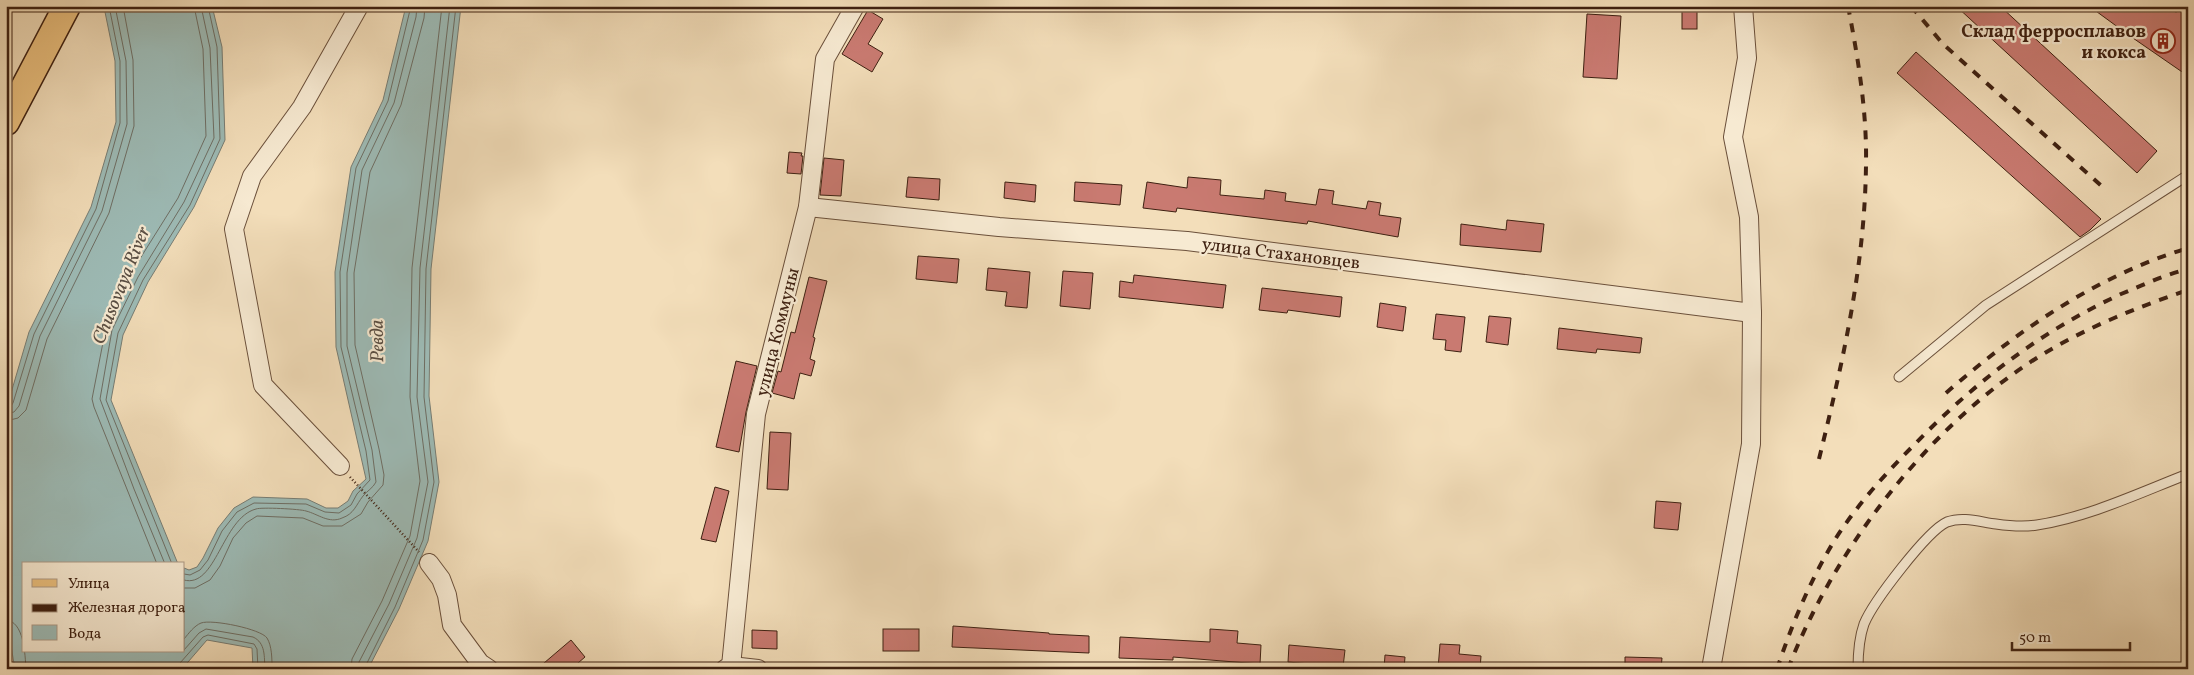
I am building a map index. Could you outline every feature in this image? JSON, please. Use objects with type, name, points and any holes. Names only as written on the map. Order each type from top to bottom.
[{"type":"main road","points":[[6,122],[67,6]]},
{"type":"street","points":[[340,466],[263,385],[234,229],[252,176],[302,107],[359,6]]},
{"type":"street","name":"улица Коммуны","points":[[758,669],[728,667],[756,414],[808,207],[825,59],[855,6]]},
{"type":"street","points":[[1711,669],[1751,444],[1752,313],[1749,217],[1733,137],[1747,58],[1743,6]]},
{"type":"street","name":"улица Стахановцев","points":[[808,207],[999,227],[1187,241],[1752,313]]},
{"type":"street","points":[[429,562],[440,579],[447,595],[452,625],[480,663],[489,669]]},
{"type":"lane","points":[[1899,377],[1986,305],[2188,175]]},
{"type":"lane","points":[[1858,669],[1859,647],[1865,622],[1886,590],[1918,549],[1939,528],[1948,522],[1960,520],[2016,526],[2058,521],[2086,513],[2188,474]]},
{"type":"path","points":[[340,466],[429,562]]},
{"type":"water","points":[[101,6],[212,6],[222,47],[225,140],[194,207],[148,282],[123,335],[111,400],[177,562],[22,562],[22,652],[185,652],[185,568],[189,570],[197,567],[218,528],[234,508],[253,497],[307,499],[326,508],[338,508],[348,501],[353,491],[366,479],[336,347],[335,272],[351,167],[383,100],[406,6],[461,6],[431,269],[429,396],[439,482],[428,541],[399,609],[368,669],[253,669],[252,648],[207,640],[182,669],[15,669],[6,618],[6,410],[29,332],[91,207],[116,122],[115,61],[105,12]]},
{"type":"building","points":[[1682,6],[1697,6],[1697,29],[1682,29]]},
{"type":"building","points":[[1956,6],[2000,6],[2157,151],[2137,173]]},
{"type":"building","name":"Склад ферросплавов и кокса","points":[[2089,6],[2188,6],[2188,76],[2130,36]]},
{"type":"building","points":[[868,10],[883,19],[868,44],[883,53],[872,72],[842,54]]},
{"type":"building","points":[[1587,14],[1621,16],[1617,79],[1583,77]]},
{"type":"building","points":[[1916,52],[2101,219],[2080,237],[1897,73]]},
{"type":"building","points":[[789,152],[802,153],[801,174],[787,173]]},
{"type":"building","points":[[824,158],[844,160],[841,196],[820,195]]},
{"type":"building","points":[[908,177],[940,179],[939,200],[906,197]]},
{"type":"building","points":[[1188,177],[1221,180],[1220,195],[1264,199],[1265,190],[1286,193],[1285,201],[1316,205],[1319,189],[1334,191],[1332,204],[1366,209],[1368,201],[1381,203],[1379,215],[1401,218],[1398,237],[1308,221],[1307,224],[1177,208],[1176,212],[1143,208],[1147,182],[1187,188]]},
{"type":"building","points":[[1005,182],[1036,185],[1035,202],[1004,198]]},
{"type":"building","points":[[1075,182],[1122,185],[1120,205],[1074,201]]},
{"type":"building","points":[[1507,220],[1544,224],[1541,252],[1460,245],[1461,224],[1506,230]]},
{"type":"building","points":[[918,256],[959,259],[957,283],[916,279]]},
{"type":"building","points":[[988,268],[1030,272],[1027,308],[1005,306],[1007,292],[986,290]]},
{"type":"building","points":[[1063,271],[1093,273],[1090,309],[1060,306]]},
{"type":"building","points":[[1134,275],[1226,285],[1223,308],[1119,297],[1120,281],[1133,283]]},
{"type":"building","points":[[809,277],[827,281],[813,337],[815,338],[810,359],[815,361],[811,376],[800,373],[794,399],[772,393],[778,371],[781,372],[791,332],[795,333]]},
{"type":"building","points":[[1262,288],[1342,297],[1340,317],[1288,310],[1287,313],[1259,310]]},
{"type":"building","points":[[1380,303],[1406,307],[1403,331],[1377,327]]},
{"type":"building","points":[[1436,314],[1465,317],[1461,352],[1445,350],[1446,340],[1433,339]]},
{"type":"building","points":[[1489,316],[1511,318],[1508,345],[1486,342]]},
{"type":"building","points":[[1559,328],[1642,338],[1640,353],[1597,349],[1596,353],[1557,349]]},
{"type":"building","points":[[736,361],[757,366],[739,452],[716,447]]},
{"type":"building","points":[[770,432],[791,433],[788,490],[767,489]]},
{"type":"building","points":[[715,487],[729,491],[716,542],[701,539]]},
{"type":"building","points":[[1656,501],[1681,503],[1678,530],[1654,528]]},
{"type":"building","points":[[953,626],[1089,636],[1089,653],[952,647]]},
{"type":"building","points":[[883,629],[919,629],[919,651],[883,651]]},
{"type":"building","points":[[1210,629],[1238,631],[1237,643],[1261,645],[1260,664],[1173,657],[1173,660],[1119,658],[1120,637],[1210,642]]},
{"type":"building","points":[[752,630],[777,631],[777,649],[752,648]]},
{"type":"building","points":[[571,640],[585,657],[571,669],[537,669]]},
{"type":"building","points":[[1440,644],[1460,645],[1459,654],[1481,656],[1480,669],[1438,669]]},
{"type":"building","points":[[1289,645],[1345,650],[1343,667],[1288,662]]},
{"type":"building","points":[[1385,655],[1405,657],[1404,669],[1384,669]]},
{"type":"building","points":[[1625,657],[1662,658],[1661,669],[1625,669]]},
{"type":"railway","points":[[1819,459],[1851,313],[1862,239],[1865,202],[1866,144],[1863,104],[1848,6]]},
{"type":"railway","points":[[1911,6],[1943,44],[2105,189]]},
{"type":"railway","points":[[2170,6],[2188,19]]},
{"type":"railway","points":[[1946,393],[2001,348],[2059,308],[2121,274],[2188,248]]},
{"type":"railway","points":[[1777,669],[1803,602],[1818,569],[1836,538],[1872,490],[1937,422],[1985,379],[2036,341],[2063,324],[2121,294],[2162,277],[2188,269]]},
{"type":"railway","points":[[1788,669],[1807,625],[1830,582],[1856,540],[1885,499],[1917,461],[1951,426],[1988,393],[2026,365],[2064,342],[2104,322],[2188,290]]},
{"type":"place","name":"Склад ферросплавов и кокса","points":[[2163,41]]},
{"type":"water label","name":"Chusovaya River","points":[[120,285]]},
{"type":"water label","name":"Ревда","points":[[376,341]]}]
